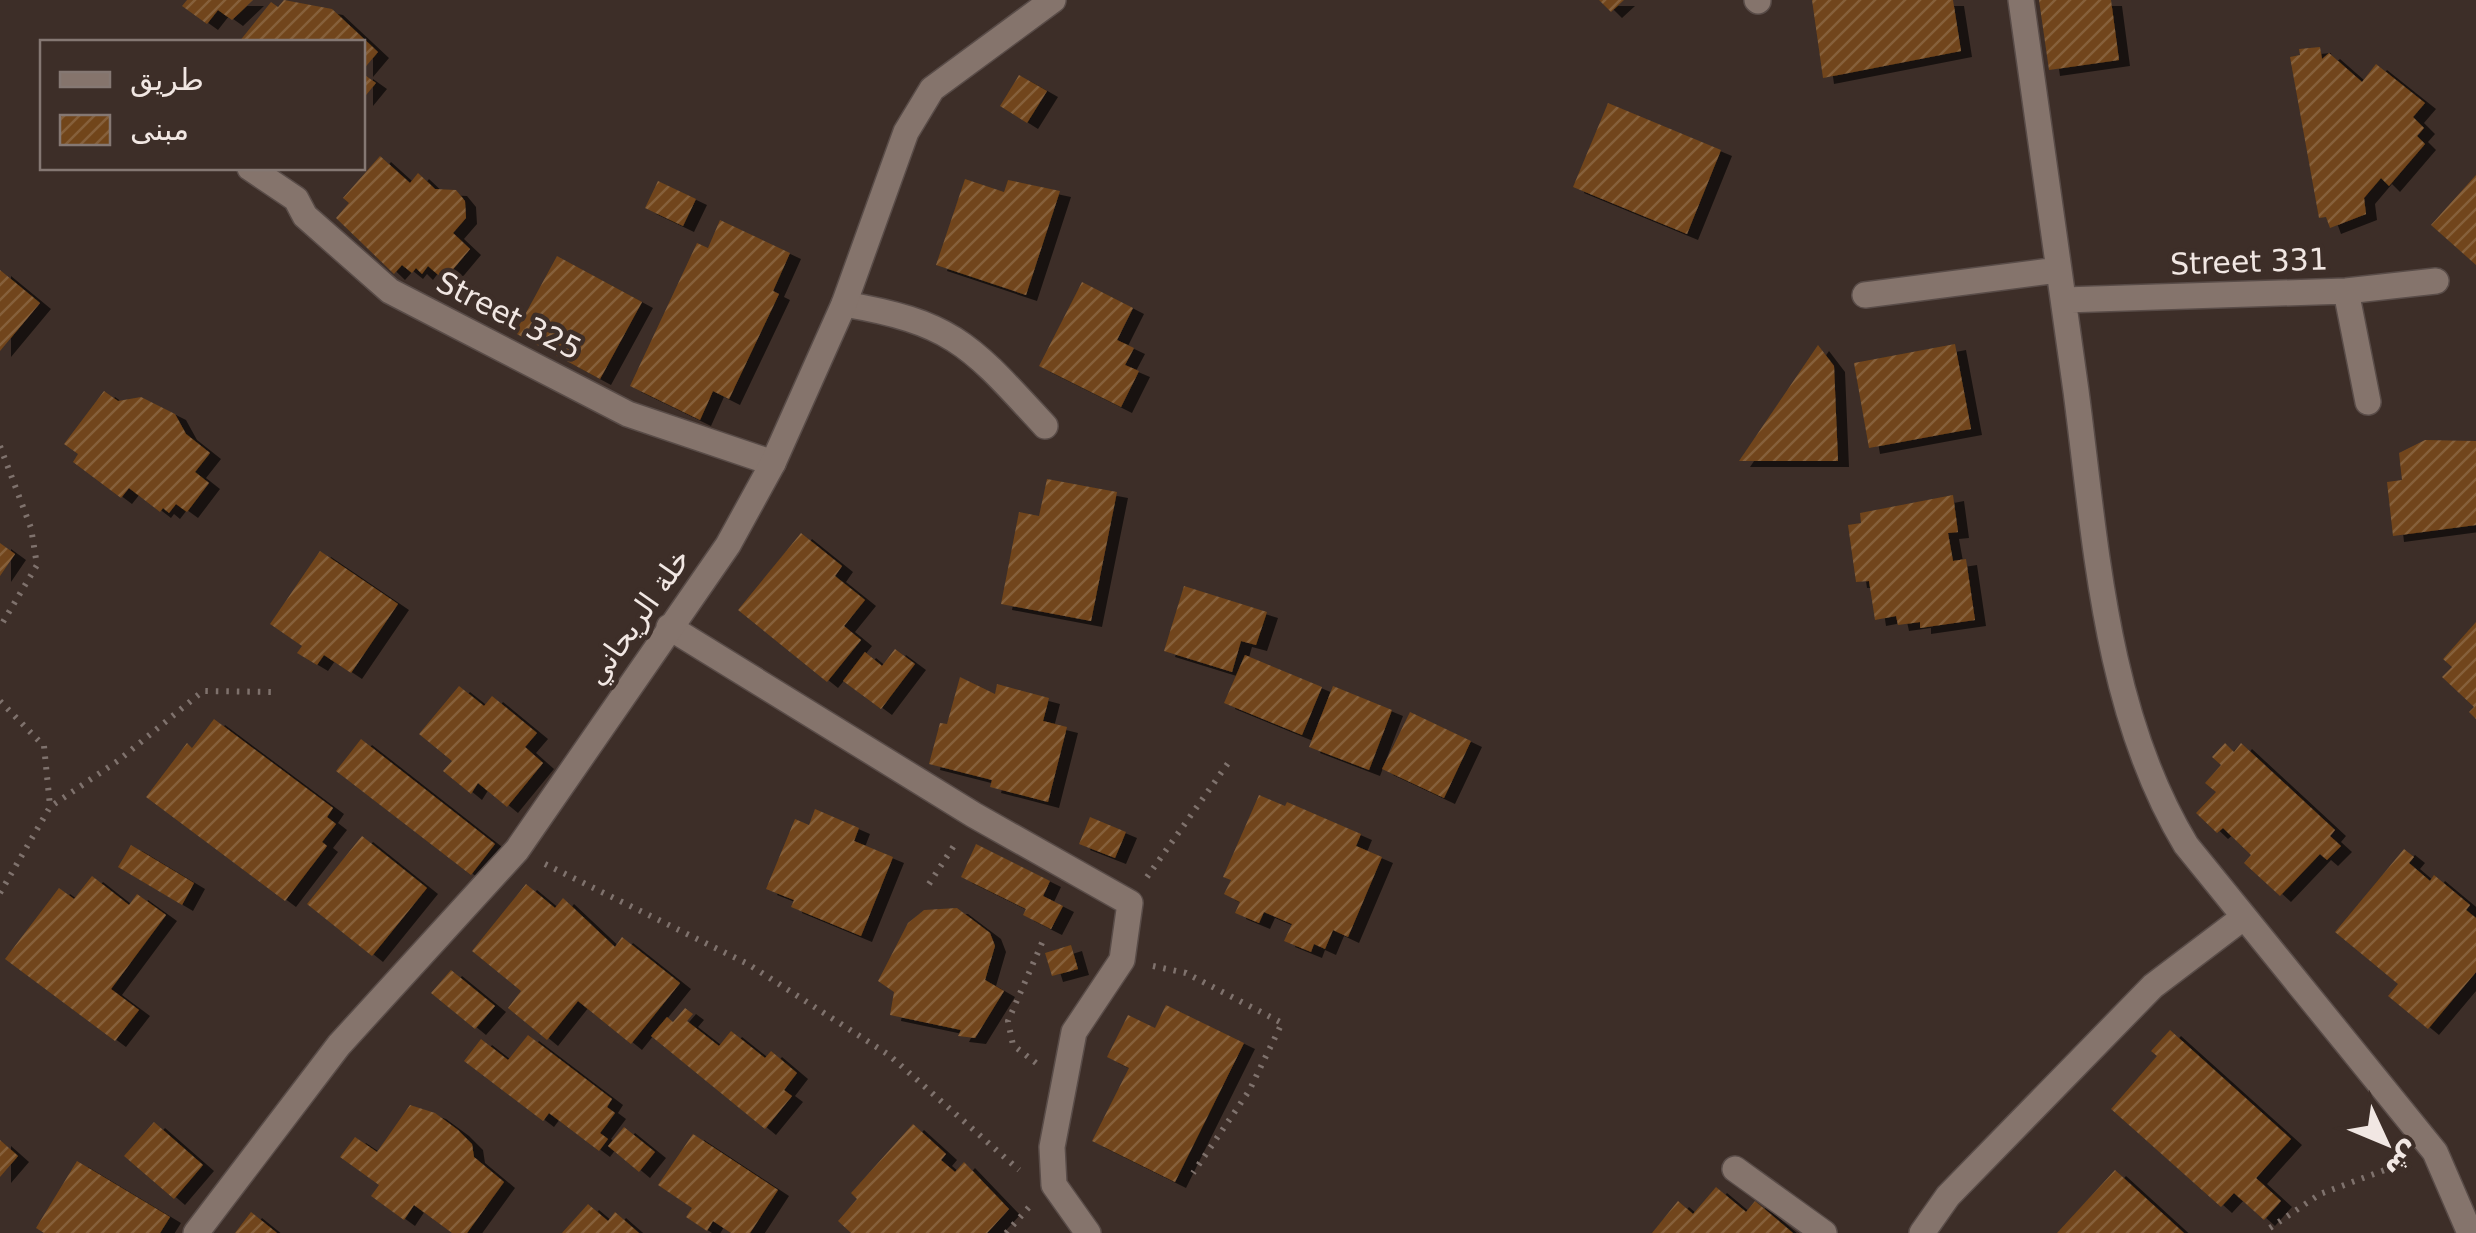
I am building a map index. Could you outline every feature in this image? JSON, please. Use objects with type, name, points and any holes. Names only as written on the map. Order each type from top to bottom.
[{"type":"street","name":"خلة الريحاني","points":[[196,1233],[339,1045],[517,850],[728,546],[773,463],[844,304],[906,132],[932,88],[1052,0]]},
{"type":"street","points":[[2021,0],[2101,584],[2135,736],[2167,814],[2244,917],[2435,1152],[2470,1233]]},
{"type":"street","name":"Street 325","points":[[253,170],[296,199],[305,216],[390,291],[628,414],[773,463]]},
{"type":"street","points":[[1865,294],[2058,270]]},
{"type":"street","name":"Street 331","points":[[2064,300],[2346,291],[2436,281]]},
{"type":"street","points":[[2346,291],[2368,402]]},
{"type":"street","points":[[844,304],[909,315],[972,348],[1045,426]]},
{"type":"street","points":[[669,627],[974,815],[1130,903],[1122,960],[1074,1032],[1052,1147],[1054,1186],[1088,1233]]},
{"type":"street","points":[[1922,1233],[1948,1196],[2153,986],[2244,917]]},
{"type":"street","points":[[1734,1169],[1824,1233]]},
{"type":"path","points":[[0,446],[31,528],[37,565],[0,627]]},
{"type":"path","points":[[0,893],[50,807],[119,760],[203,691],[277,692]]},
{"type":"path","points":[[0,701],[44,746],[50,807]]},
{"type":"path","points":[[1130,903],[1231,759]]},
{"type":"path","points":[[929,884],[974,815]]},
{"type":"path","points":[[517,850],[748,964],[889,1056],[1029,1179]]},
{"type":"path","points":[[1046,936],[1008,1021],[1013,1045],[1064,1085]]},
{"type":"path","points":[[1122,960],[1186,974],[1282,1023],[1250,1091],[1193,1173]]},
{"type":"path","points":[[2270,1228],[2320,1194],[2435,1152]]},
{"type":"path","points":[[1006,1233],[1043,1191]]},
{"type":"building","points":[[187,0],[253,0],[232,20],[218,10],[207,24],[182,6]]},
{"type":"building","points":[[284,0],[332,9],[378,52],[365,67],[365,40],[241,40],[271,2],[278,7]]},
{"type":"building","points":[[1599,0],[1624,0],[1611,12]]},
{"type":"building","points":[[1812,0],[1953,0],[1961,51],[1823,78]]},
{"type":"building","points":[[2039,0],[2111,0],[2119,60],[2049,70]]},
{"type":"building","points":[[2320,47],[2322,59],[2329,53],[2362,82],[2376,64],[2425,103],[2413,117],[2424,128],[2417,136],[2425,144],[2389,186],[2381,178],[2364,198],[2366,214],[2330,228],[2326,217],[2319,218],[2290,57],[2300,55],[2299,49]]},
{"type":"building","points":[[365,75],[376,83],[365,96]]},
{"type":"building","points":[[1019,75],[1047,91],[1027,123],[1000,106]]},
{"type":"building","points":[[1608,103],[1721,150],[1687,234],[1573,187]]},
{"type":"building","points":[[380,156],[410,183],[418,173],[435,189],[456,190],[465,201],[466,218],[453,233],[470,249],[444,280],[428,266],[422,274],[416,268],[412,273],[402,265],[394,274],[336,218],[349,203],[343,198]]},
{"type":"building","points":[[2476,175],[2476,265],[2431,225]]},
{"type":"building","points":[[965,179],[1004,192],[1008,180],[1060,191],[1026,295],[936,265]]},
{"type":"building","points":[[658,181],[696,199],[683,226],[645,208]]},
{"type":"building","points":[[720,220],[790,253],[773,291],[779,294],[729,399],[713,391],[700,420],[630,386],[697,243],[708,248]]},
{"type":"building","points":[[557,256],[642,302],[600,379],[515,333]]},
{"type":"building","points":[[0,270],[40,303],[0,351]]},
{"type":"building","points":[[1082,282],[1133,308],[1117,340],[1134,348],[1125,365],[1139,371],[1121,407],[1039,366]]},
{"type":"building","points":[[1955,344],[1971,429],[1869,448],[1854,363]]},
{"type":"building","points":[[1818,345],[1834,366],[1838,461],[1739,461]]},
{"type":"building","points":[[104,391],[118,401],[141,397],[175,414],[186,434],[210,453],[195,472],[209,483],[187,512],[176,504],[169,513],[163,508],[160,512],[129,488],[121,498],[73,462],[78,454],[64,444]]},
{"type":"building","points":[[2425,440],[2476,441],[2476,525],[2393,536],[2387,482],[2402,480],[2399,453]]},
{"type":"building","points":[[1047,479],[1117,492],[1091,621],[1001,604],[1019,512],[1039,516]]},
{"type":"building","points":[[1953,495],[1958,532],[1948,533],[1953,561],[1966,559],[1975,620],[1920,628],[1920,622],[1898,625],[1896,616],[1875,620],[1869,581],[1856,582],[1848,525],[1861,523],[1860,513]]},
{"type":"building","points":[[801,533],[842,566],[835,576],[865,600],[844,626],[861,640],[827,682],[738,610]]},
{"type":"building","points":[[0,543],[15,554],[0,576]]},
{"type":"building","points":[[320,551],[398,604],[351,673],[324,655],[317,665],[297,653],[302,646],[270,624]]},
{"type":"building","points":[[1184,586],[1267,612],[1256,645],[1241,641],[1232,672],[1164,651]]},
{"type":"building","points":[[2476,622],[2476,719],[2469,712],[2474,707],[2442,677],[2452,667],[2443,659]]},
{"type":"building","points":[[895,649],[915,664],[881,709],[843,681],[865,652],[882,666]]},
{"type":"building","points":[[1245,655],[1322,687],[1302,735],[1224,703]]},
{"type":"building","points":[[960,677],[995,694],[997,684],[1049,698],[1043,721],[1067,727],[1048,802],[990,787],[992,780],[929,764],[940,723],[947,724]]},
{"type":"building","points":[[459,686],[484,706],[492,696],[537,733],[525,747],[543,763],[507,807],[478,783],[471,794],[443,771],[452,761],[419,734]]},
{"type":"building","points":[[1333,686],[1392,710],[1369,770],[1309,747]]},
{"type":"building","points":[[1410,712],[1471,741],[1444,798],[1382,769]]},
{"type":"building","points":[[214,719],[333,808],[327,817],[336,824],[322,842],[327,846],[285,901],[146,797],[187,743],[192,748]]},
{"type":"building","points":[[361,739],[495,844],[471,875],[336,771]]},
{"type":"building","points":[[2225,743],[2234,752],[2241,743],[2335,830],[2330,836],[2341,846],[2327,860],[2320,854],[2280,896],[2244,863],[2251,855],[2223,828],[2217,833],[2196,813],[2216,792],[2205,783],[2221,765],[2212,757]]},
{"type":"building","points":[[1259,795],[1285,806],[1287,802],[1361,834],[1356,846],[1382,857],[1348,937],[1333,930],[1325,949],[1314,944],[1311,952],[1284,941],[1292,924],[1264,912],[1259,923],[1235,913],[1240,902],[1224,894],[1231,880],[1223,877]]},
{"type":"building","points":[[815,809],[859,828],[854,841],[893,857],[861,936],[791,907],[794,900],[766,889],[795,819],[809,825]]},
{"type":"building","points":[[1090,817],[1126,832],[1115,858],[1079,844]]},
{"type":"building","points":[[362,836],[427,888],[372,956],[307,904]]},
{"type":"building","points":[[976,844],[1050,881],[1043,896],[1063,906],[1051,929],[1023,915],[1026,909],[961,877]]},
{"type":"building","points":[[131,845],[194,883],[182,905],[118,867]]},
{"type":"building","points":[[2404,849],[2414,857],[2409,863],[2430,881],[2434,875],[2470,905],[2466,910],[2476,918],[2476,972],[2428,1029],[2388,996],[2398,984],[2335,932]]},
{"type":"building","points":[[92,876],[129,905],[137,894],[166,915],[111,989],[139,1010],[115,1041],[5,959],[59,888],[74,899]]},
{"type":"building","points":[[526,884],[555,908],[563,898],[615,947],[622,937],[680,983],[631,1044],[578,1001],[547,1040],[508,1008],[521,991],[472,951]]},
{"type":"building","points":[[957,908],[990,933],[995,946],[985,980],[1004,991],[975,1038],[958,1036],[961,1030],[890,1015],[894,992],[878,981],[908,923],[924,910]]},
{"type":"building","points":[[1071,945],[1078,969],[1052,976],[1045,953]]},
{"type":"building","points":[[451,970],[495,1006],[475,1029],[431,993]]},
{"type":"building","points":[[1166,1005],[1244,1043],[1175,1182],[1092,1141],[1129,1068],[1107,1057],[1128,1015],[1155,1028]]},
{"type":"building","points":[[685,1008],[693,1014],[687,1021],[719,1046],[731,1031],[765,1058],[771,1051],[797,1073],[784,1090],[792,1096],[765,1129],[651,1036],[667,1017],[673,1022]]},
{"type":"building","points":[[2170,1030],[2291,1139],[2256,1178],[2281,1201],[2264,1220],[2234,1193],[2221,1207],[2111,1109],[2157,1056],[2151,1051]]},
{"type":"building","points":[[528,1035],[612,1099],[607,1107],[615,1113],[600,1133],[608,1139],[599,1151],[549,1113],[543,1121],[464,1061],[481,1039],[508,1060]]},
{"type":"building","points":[[410,1105],[435,1113],[458,1130],[472,1144],[474,1157],[504,1182],[467,1233],[452,1233],[414,1205],[404,1220],[371,1196],[379,1185],[340,1157],[355,1137],[377,1152]]},
{"type":"building","points":[[154,1122],[203,1165],[174,1199],[124,1156]]},
{"type":"building","points":[[913,1124],[946,1154],[941,1160],[955,1172],[964,1162],[1009,1209],[987,1233],[851,1233],[838,1221],[857,1199],[851,1193]]},
{"type":"building","points":[[624,1127],[655,1152],[639,1172],[608,1146]]},
{"type":"building","points":[[693,1134],[778,1190],[750,1233],[731,1233],[713,1221],[707,1231],[686,1217],[692,1208],[658,1185]]},
{"type":"building","points":[[0,1140],[18,1156],[0,1177]]},
{"type":"building","points":[[77,1161],[170,1217],[160,1233],[44,1233],[36,1228]]},
{"type":"building","points":[[2115,1170],[2184,1233],[2057,1233]]},
{"type":"building","points":[[1716,1187],[1746,1212],[1755,1201],[1793,1233],[1652,1233],[1678,1201],[1693,1214]]},
{"type":"building","points":[[588,1204],[608,1221],[615,1212],[639,1233],[562,1233]]},
{"type":"building","points":[[251,1212],[277,1233],[235,1233]]}]
